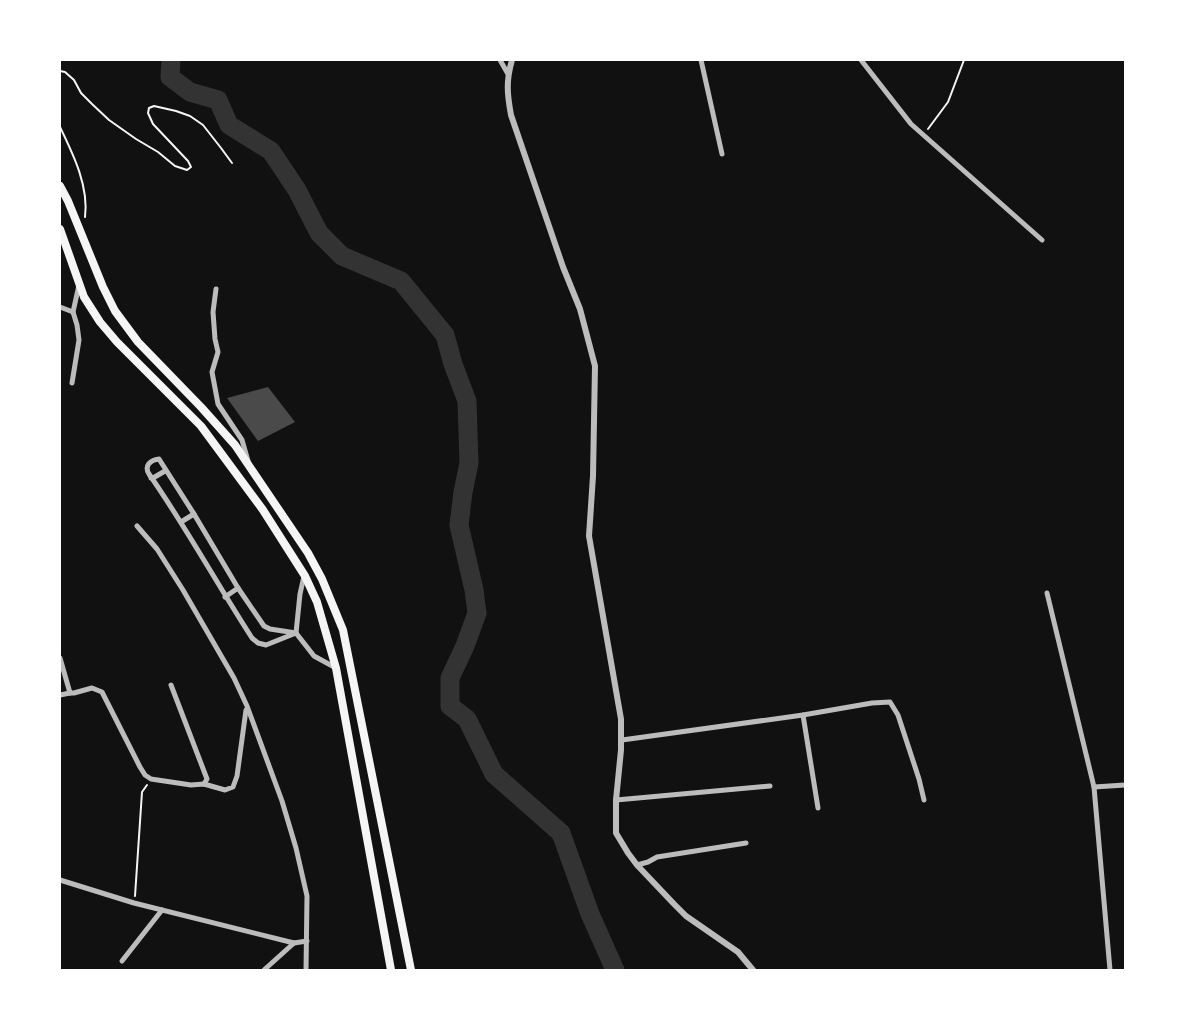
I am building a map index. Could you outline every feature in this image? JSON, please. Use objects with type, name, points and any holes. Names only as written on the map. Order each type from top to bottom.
[{"type":"main road","points":[[60,186],[103,287],[115,310],[138,342],[236,445],[308,552],[322,579],[343,630],[411,970]]},
{"type":"main road","points":[[60,229],[84,297],[100,322],[201,426],[262,510],[305,576],[317,602],[336,668],[391,970]]},
{"type":"street","points":[[500,60],[508,74]]},
{"type":"street","points":[[512,60],[508,74],[507,94],[511,115],[563,267],[580,309],[595,366],[593,476],[589,536],[621,718],[622,740],[616,800],[616,833],[637,865],[674,904],[686,916],[738,952],[753,970]]},
{"type":"street","points":[[701,60],[722,154]]},
{"type":"street","points":[[861,60],[911,124],[1042,240]]},
{"type":"street","points":[[72,383],[80,340],[73,312],[79,282]]},
{"type":"street","points":[[216,289],[213,312],[218,352],[212,372],[218,404],[242,440],[249,464]]},
{"type":"street","points":[[60,307],[73,312]]},
{"type":"street","points":[[296,633],[266,645],[258,643],[252,638],[181,522],[147,471],[152,461],[159,460],[238,588],[264,626],[270,629],[296,633],[314,656],[336,668]]},
{"type":"street","points":[[151,478],[165,470]]},
{"type":"street","points":[[181,522],[194,514]]},
{"type":"street","points":[[137,526],[157,550],[183,590],[230,671],[247,706],[282,801],[296,848],[307,896],[306,970]]},
{"type":"street","points":[[296,633],[300,594],[305,576]]},
{"type":"street","points":[[225,596],[238,588]]},
{"type":"street","points":[[1047,593],[1094,787],[1110,970]]},
{"type":"street","points":[[60,658],[70,693]]},
{"type":"street","points":[[171,685],[207,779],[204,784]]},
{"type":"street","points":[[60,695],[74,694],[92,688],[102,692],[144,775],[151,779],[192,785],[204,784],[225,790],[233,787],[238,768],[247,706]]},
{"type":"street","points":[[622,740],[802,715],[872,702],[890,702],[898,716],[924,800]]},
{"type":"street","points":[[802,715],[818,808]]},
{"type":"street","points":[[1094,787],[1125,785]]},
{"type":"street","points":[[616,800],[770,786]]},
{"type":"street","points":[[637,865],[657,857],[746,843]]},
{"type":"street","points":[[60,880],[134,903],[294,943],[307,941]]},
{"type":"street","points":[[122,961],[162,910]]},
{"type":"street","points":[[264,970],[294,943]]},
{"type":"path","points":[[923,135],[948,102],[964,60]]},
{"type":"path","points":[[60,71],[65,72],[74,80],[82,93],[109,120],[158,152],[175,166],[187,170],[191,167],[188,161],[153,124],[148,113],[149,108],[154,106],[190,116],[203,125],[232,163]]},
{"type":"path","points":[[60,127],[81,176],[86,207],[82,234]]},
{"type":"path","points":[[134,903],[142,792],[151,779]]},
{"type":"building","points":[[268,387],[295,422],[258,441],[227,398]]},
{"type":"waterway","points":[[171,60],[170,77],[190,92],[218,100],[229,125],[271,151],[297,190],[319,233],[342,256],[401,281],[445,335],[453,364],[467,401],[469,463],[459,525],[474,590],[477,613],[465,646],[450,678],[450,706],[467,719],[494,774],[561,833],[590,914],[615,970]]}]
